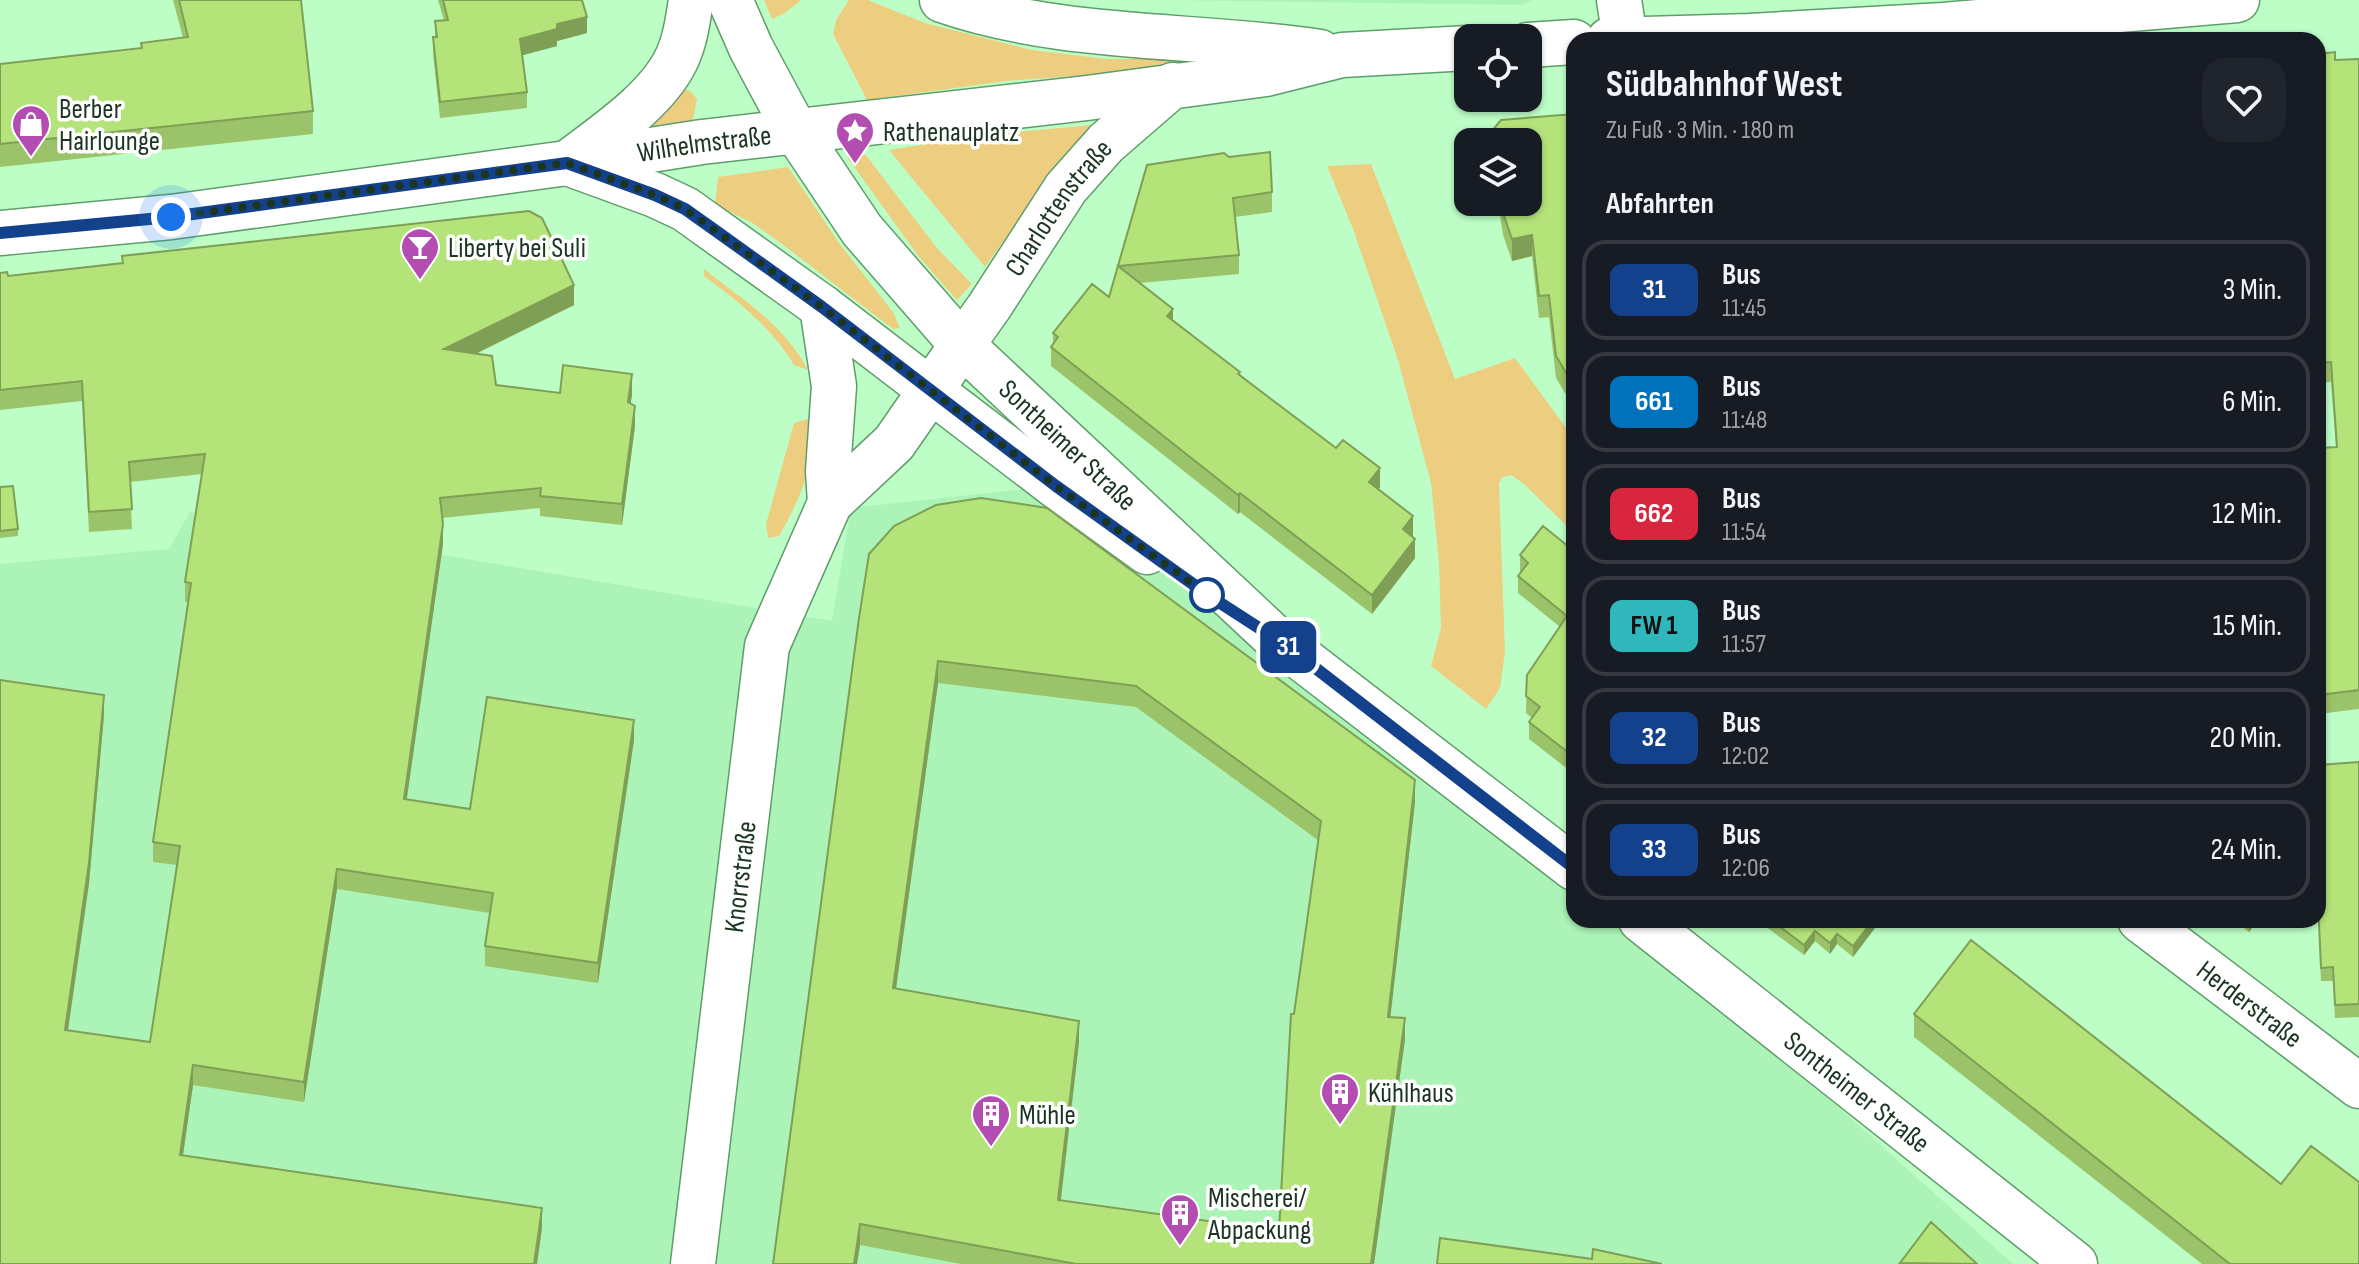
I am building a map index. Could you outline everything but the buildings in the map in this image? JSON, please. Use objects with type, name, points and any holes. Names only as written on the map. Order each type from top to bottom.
[{"type":"main road","points":[[567,163],[630,114],[657,86],[676,61],[691,0]]},
{"type":"main road","name":"Sontheimer Straße","points":[[730,0],[751,48],[795,130],[862,230],[962,345],[1275,638],[1566,862]]},
{"type":"main road","name":"Charlottenstraße","points":[[942,0],[1031,23],[1141,36],[1260,43],[1342,55]]},
{"type":"main road","points":[[1619,0],[1624,32]]},
{"type":"main road","points":[[1804,32],[2237,0]]},
{"type":"main road","points":[[1542,44],[1566,43]]},
{"type":"main road","name":"Charlottenstraße","points":[[795,130],[1087,98],[1266,74],[1342,55],[1454,49]]},
{"type":"main road","name":"Charlottenstraße","points":[[962,345],[1066,188],[1106,143],[1173,85]]},
{"type":"main road","name":"Wilhelmstraße","points":[[0,233],[171,217],[795,130]]},
{"type":"main road","name":"Wilhelmstraße","points":[[567,163],[685,209],[822,307],[1107,523],[1275,638]]},
{"type":"main road","name":"Knorrstraße","points":[[822,307],[834,386],[828,471],[830,503]]},
{"type":"main road","name":"Knorrstraße","points":[[693,1264],[767,646],[830,503],[894,443],[962,345]]},
{"type":"main road","name":"Sontheimer Straße","points":[[1651,928],[2075,1264]]},
{"type":"main road","name":"Herderstraße","points":[[2151,928],[2359,1086]]},
{"type":"shaded area","points":[[764,0],[801,0],[772,19]]},
{"type":"shaded area","points":[[849,0],[868,0],[925,23],[1032,50],[1107,59],[1172,59],[1182,68],[1006,81],[867,100],[833,34],[836,20]]},
{"type":"shaded area","points":[[1171,0],[1532,0],[1521,5]]},
{"type":"shaded area","points":[[682,88],[697,99],[691,129],[642,130]]},
{"type":"shaded area","points":[[1102,124],[1038,193],[985,267],[889,150],[982,135]]},
{"type":"shaded area","points":[[865,154],[937,248],[972,284],[957,300],[919,257],[847,157]]},
{"type":"shaded area","points":[[1371,164],[1455,379],[1515,358],[1566,428],[1566,525],[1511,475],[1503,477],[1499,483],[1505,652],[1500,688],[1486,709],[1431,666],[1441,628],[1439,563],[1431,483],[1398,360],[1353,229],[1327,166]]},
{"type":"shaded area","points":[[788,167],[839,243],[893,312],[900,328],[893,329],[751,222],[715,205],[718,177]]},
{"type":"shaded area","points":[[704,269],[775,326],[808,370],[794,365],[765,327],[704,276]]},
{"type":"shaded area","points":[[818,416],[810,464],[801,493],[779,536],[768,538],[766,524],[794,423]]},
{"type":"shaded area","points":[[1062,485],[1566,864],[1566,928],[1639,928],[2013,1264],[0,1264],[0,564],[169,549],[190,512],[832,621],[851,508]]},
{"type":"bus line","name":"31","points":[[0,233],[171,217],[567,163],[655,195],[685,209],[716,231],[822,307],[1056,486],[1211,597],[1287,646],[1566,862]]},
{"type":"place","name":"Berber Hairlounge","points":[[31,158]]},
{"type":"place","name":"Rathenauplatz","points":[[855,165]]},
{"type":"place","name":"Liberty bei Suli","points":[[420,281]]},
{"type":"place","name":"Kühlhaus","points":[[1340,1126]]},
{"type":"place","name":"Mühle","points":[[991,1148]]},
{"type":"place","name":"Mischerei/ Abpackung","points":[[1180,1247]]},
{"type":"route","points":[[171,217],[567,163],[591,171],[685,209],[822,307],[1056,486],[1211,597],[1207,595]]}]
